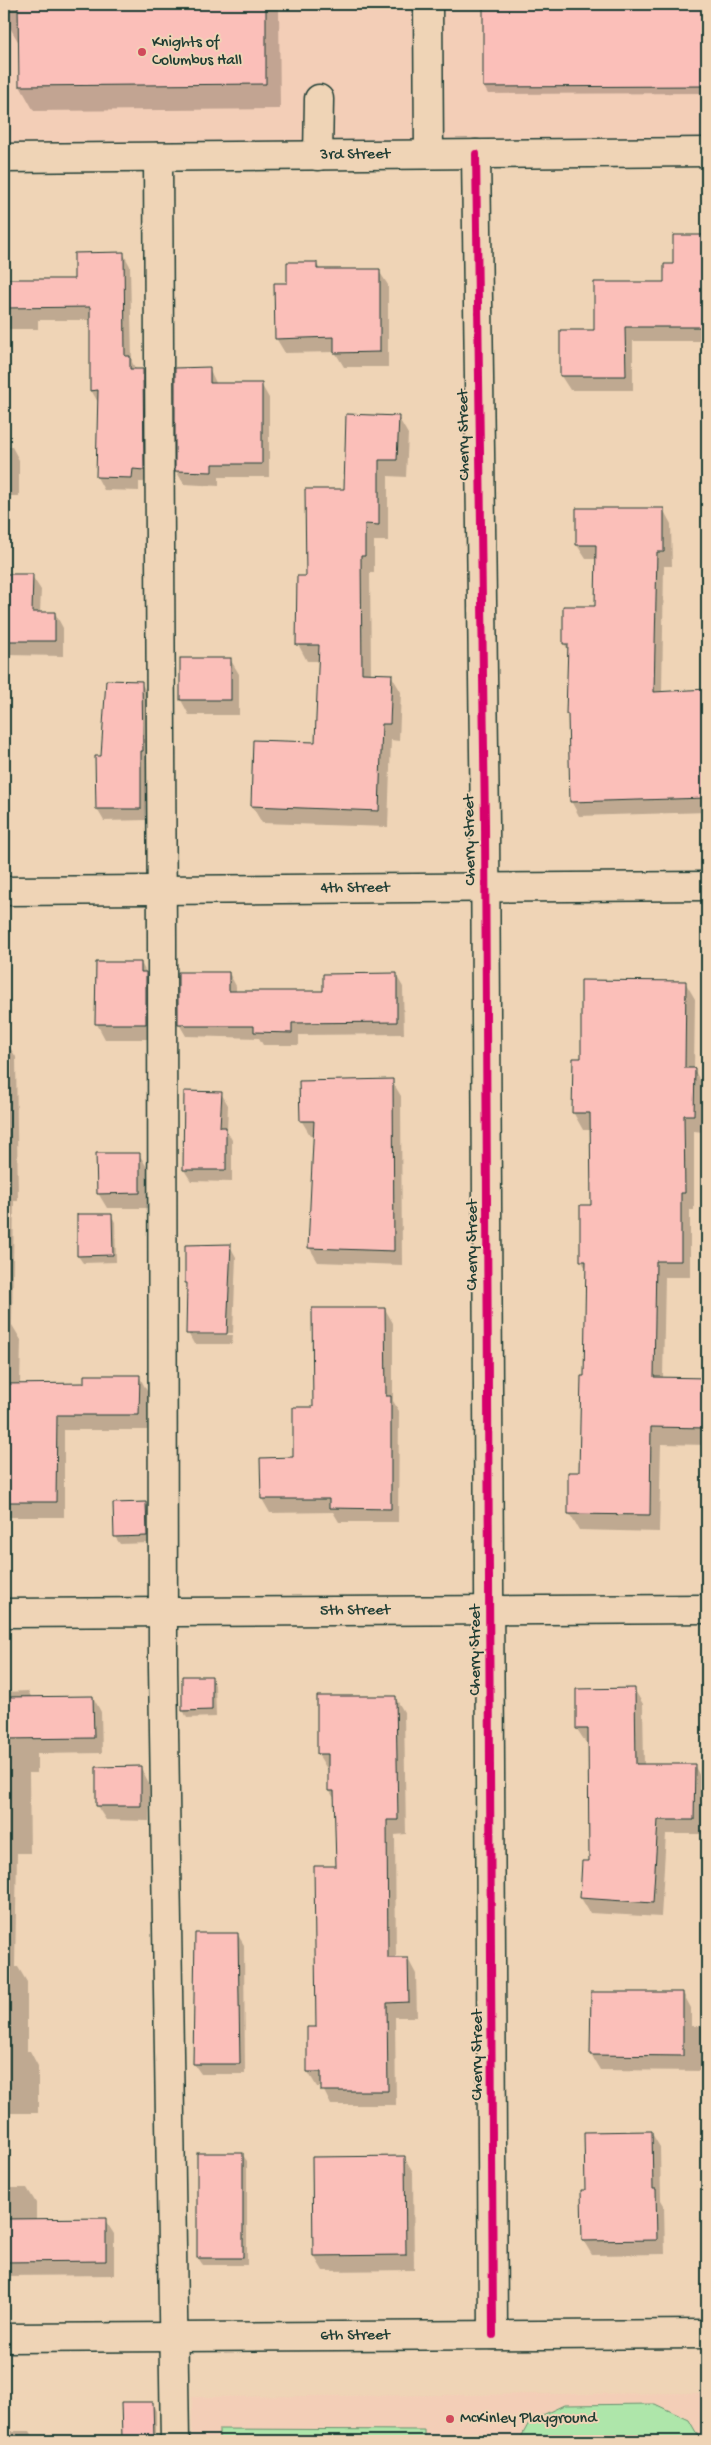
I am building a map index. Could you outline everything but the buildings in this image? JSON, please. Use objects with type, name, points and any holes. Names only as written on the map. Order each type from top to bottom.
[{"type":"street","points":[[428,4],[430,154]]},
{"type":"street","points":[[318,156],[320,100]]},
{"type":"street","name":"3rd Street","points":[[4,158],[707,152]]},
{"type":"street","name":"Cherry Street","points":[[476,154],[485,888],[493,2335]]},
{"type":"street","points":[[158,157],[163,1612],[175,2441]]},
{"type":"street","name":"4th Street","points":[[4,891],[707,886]]},
{"type":"street","name":"5th Street","points":[[4,1613],[707,1609]]},
{"type":"street","name":"6th Street","points":[[4,2338],[707,2334]]},
{"type":"shaded area","points":[[4,4],[707,4],[707,152],[4,158]]},
{"type":"shaded area","name":"McKinley Playground","points":[[707,2393],[707,2441],[192,2441],[192,2397]]},
{"type":"green space","points":[[655,2404],[689,2420],[701,2441],[519,2441],[530,2421],[564,2405]]},
{"type":"green space","points":[[219,2429],[424,2430],[424,2441],[219,2441]]},
{"type":"cycle path","points":[[476,154],[485,825],[493,2335]]},
{"type":"place","name":"Knights of Columbus Hall","points":[[142,52]]},
{"type":"place","name":"McKinley Playground","points":[[450,2419]]}]
